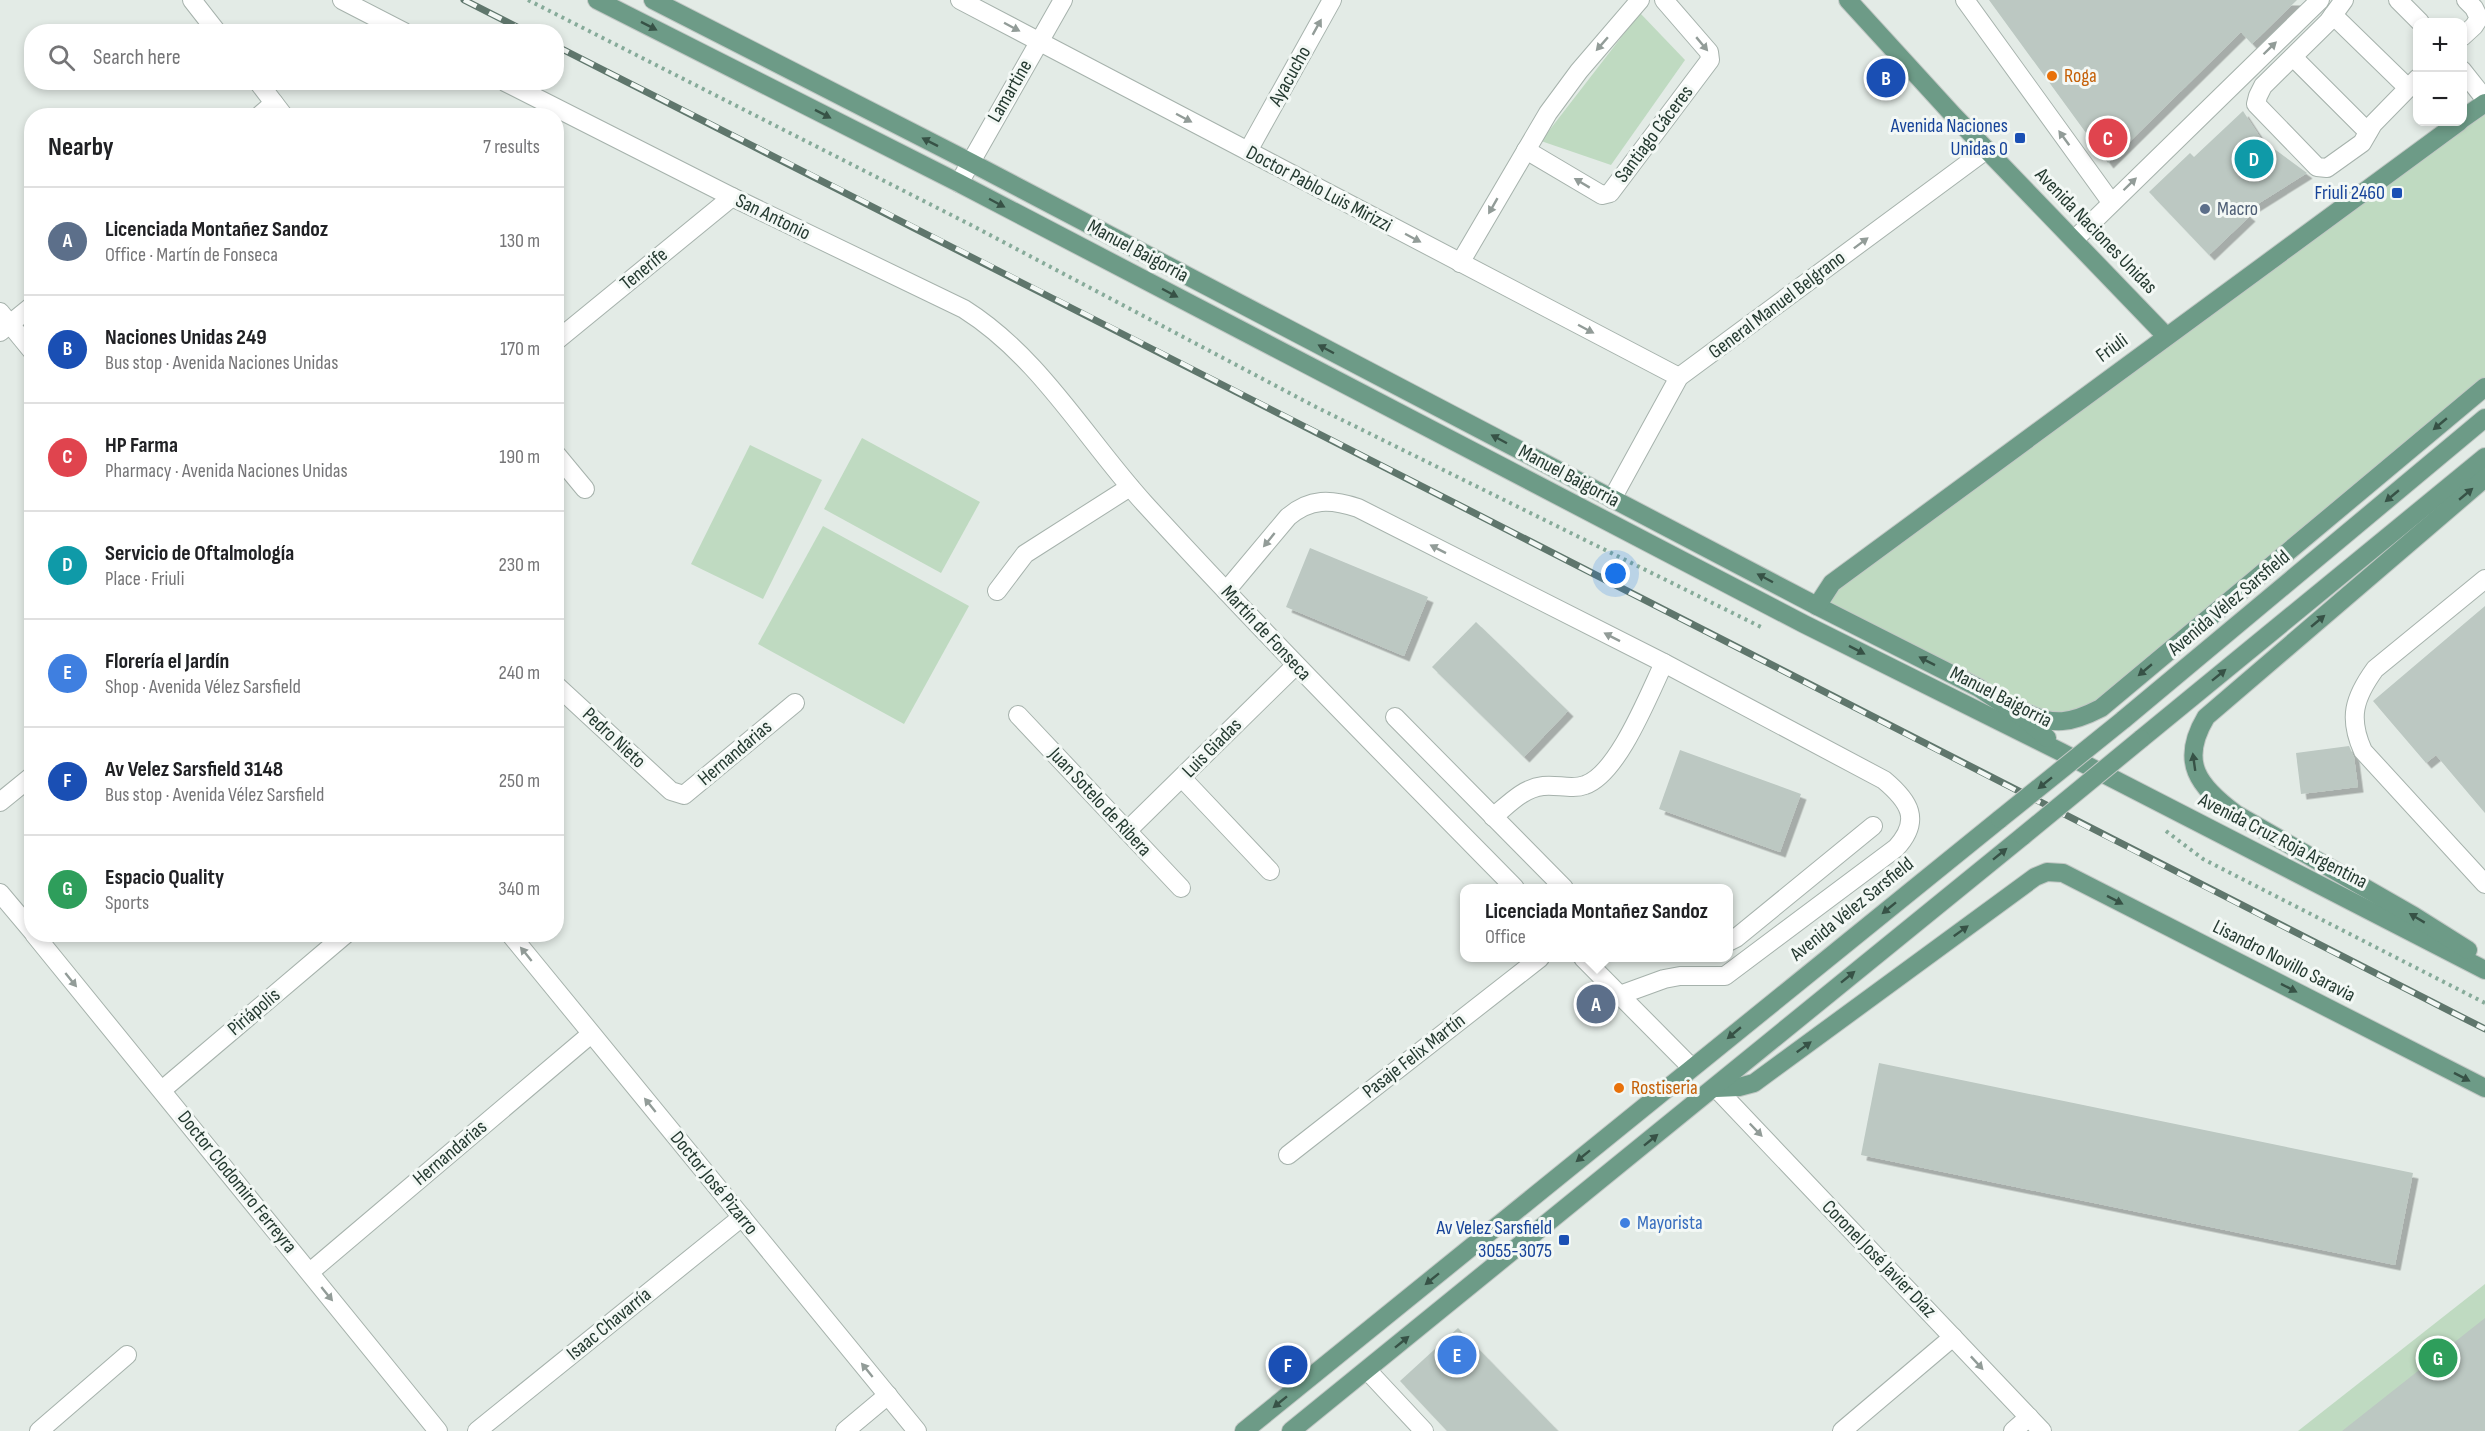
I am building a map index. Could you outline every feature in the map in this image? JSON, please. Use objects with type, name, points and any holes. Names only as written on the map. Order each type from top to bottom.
[{"type":"main road","name":"Manuel Baigorria","points":[[597,0],[958,183],[1804,624],[2061,752]]},
{"type":"main road","name":"Manuel Baigorria","points":[[653,0],[969,162],[1817,606],[1979,688],[2024,718],[2061,752]]},
{"type":"main road","name":"Avenida Naciones Unidas","points":[[1848,0],[1986,150],[2166,336]]},
{"type":"main road","name":"Friuli","points":[[2467,115],[2485,101]]},
{"type":"main road","name":"Friuli","points":[[1817,606],[1832,583],[2453,126]]},
{"type":"main road","points":[[1979,688],[2042,719],[2069,722],[2101,708],[2485,387]]},
{"type":"main road","name":"Avenida Vélez Sarsfield","points":[[1244,1431],[2123,720],[2485,418]]},
{"type":"main road","points":[[1291,1431],[1716,1088],[2485,458]]},
{"type":"main road","points":[[2485,478],[2206,717],[2198,730],[2192,756],[2193,768],[2201,782],[2219,801],[2236,814],[2414,916],[2485,960]]},
{"type":"main road","name":"Avenida Cruz Roja Argentina","points":[[2061,752],[2485,970]]},
{"type":"main road","name":"Lisandro Novillo Saravia","points":[[1716,1088],[1739,1087],[1755,1083],[2034,877],[2047,872],[2063,873],[2485,1088]]},
{"type":"street","points":[[192,0],[212,24]]},
{"type":"street","points":[[342,0],[388,24]]},
{"type":"street","name":"Doctor Pablo Luis Mirizzi","points":[[960,0],[1679,378]]},
{"type":"street","name":"Lamartine","points":[[958,183],[1064,0]]},
{"type":"street","name":"Ayacucho","points":[[1248,152],[1332,0]]},
{"type":"street","points":[[1460,263],[1548,113],[1579,71],[1640,0]]},
{"type":"street","name":"Santiago Cáceres","points":[[1526,150],[1602,195],[1610,193],[1710,60],[1709,52],[1664,0]]},
{"type":"street","points":[[1965,0],[2111,202]]},
{"type":"street","points":[[2074,240],[2320,0]]},
{"type":"street","points":[[2333,15],[2413,83],[2373,124],[2362,143],[2327,168],[2316,166],[2256,104],[2263,86],[2333,15],[2344,0]]},
{"type":"street","points":[[2398,0],[2416,18]]},
{"type":"street","points":[[2466,0],[2474,8],[2478,18],[2467,33]]},
{"type":"street","points":[[2293,57],[2368,132]]},
{"type":"street","points":[[2464,72],[2485,101]]},
{"type":"street","points":[[264,90],[278,108]]},
{"type":"street","name":"San Antonio","points":[[521,90],[556,108]]},
{"type":"street","name":"San Antonio","points":[[564,112],[732,197],[964,309],[1008,340],[1031,365]]},
{"type":"street","name":"General Manuel Belgrano","points":[[1612,499],[1679,378],[1986,150]]},
{"type":"street","name":"Tenerife","points":[[564,334],[732,197]]},
{"type":"street","points":[[24,311],[3,323],[24,343]]},
{"type":"street","name":"Martín de Fonseca","points":[[1031,365],[1130,487],[1226,591],[1511,884]]},
{"type":"street","points":[[564,464],[585,489]]},
{"type":"street","points":[[997,591],[1025,554],[1130,487]]},
{"type":"street","points":[[1226,591],[1288,517],[1298,509],[1310,503],[1339,502],[1358,508],[1664,663],[1884,780],[1905,802],[1910,815],[1910,826],[1904,839],[1896,848],[1725,976],[1672,977],[1620,995]]},
{"type":"street","points":[[2485,579],[2375,669],[2367,680],[2353,714],[2354,732],[2363,751],[2485,884]]},
{"type":"street","name":"Friuli","points":[[1804,624],[1817,606]]},
{"type":"street","points":[[1493,817],[1526,790],[1542,786],[1583,786],[1603,774],[1626,741],[1664,663]]},
{"type":"street","name":"Luis Giadas","points":[[1127,831],[1296,665]]},
{"type":"street","name":"Pedro Nieto","points":[[564,692],[671,791]]},
{"type":"street","name":"Hernandarias","points":[[671,791],[684,795],[690,791],[795,703]]},
{"type":"street","name":"Juan Sotelo de Ribera","points":[[1018,715],[1181,888]]},
{"type":"street","points":[[1395,717],[1560,884]]},
{"type":"street","points":[[1182,778],[1270,871]]},
{"type":"street","points":[[0,802],[24,782]]},
{"type":"street","points":[[1733,940],[1873,826]]},
{"type":"street","name":"Doctor Clodomiro Ferreyra","points":[[0,893],[24,922]]},
{"type":"street","name":"Doctor Clodomiro Ferreyra","points":[[40,942],[438,1431]]},
{"type":"street","name":"Piriápolis","points":[[162,1090],[337,942]]},
{"type":"street","name":"Doctor José Pizarro","points":[[516,942],[917,1431]]},
{"type":"street","name":"Pasaje Felix Martín","points":[[1288,1155],[1533,962]]},
{"type":"street","points":[[1588,962],[1692,1068]]},
{"type":"street","name":"Hernandarias","points":[[310,1272],[591,1034]]},
{"type":"street","name":"Coronel José Javier Díaz","points":[[1716,1088],[2042,1431]]},
{"type":"street","name":"Isaac Chavarría","points":[[477,1431],[742,1217]]},
{"type":"street","points":[[1842,1431],[1953,1337]]},
{"type":"street","points":[[39,1431],[127,1355]]},
{"type":"street","points":[[1368,1370],[1424,1431]]},
{"type":"street","points":[[845,1431],[888,1395]]},
{"type":"street","points":[[2013,1431],[2029,1417]]},
{"type":"path","points":[[528,0],[971,225],[1314,406],[1772,632]]},
{"type":"path","points":[[2159,825],[2203,859],[2485,1003]]},
{"type":"green space","points":[[1640,13],[1685,60],[1611,165],[1541,141]]},
{"type":"green space","points":[[2485,103],[2485,387],[2101,708],[2042,719],[1817,606],[2454,126],[2467,126],[2467,117]]},
{"type":"green space","points":[[862,438],[980,502],[941,573],[824,509]]},
{"type":"green space","points":[[750,445],[822,480],[763,599],[691,564]]},
{"type":"green space","points":[[823,526],[969,606],[904,724],[758,644]]},
{"type":"green space","points":[[2485,1284],[2485,1431],[2298,1431]]},
{"type":"building","points":[[1989,0],[2297,0],[2252,44],[2241,32],[2108,163]]},
{"type":"building","points":[[2243,111],[2262,140],[2307,173],[2245,212],[2250,216],[2209,255],[2149,192],[2190,153],[2194,157]]},
{"type":"building","points":[[1310,548],[1428,597],[1404,656],[1286,607]]},
{"type":"building","points":[[2485,606],[2485,813],[2436,755],[2426,763],[2373,701]]},
{"type":"building","points":[[1476,622],[1568,711],[1524,757],[1432,667]]},
{"type":"building","points":[[2349,746],[2354,757],[2358,787],[2301,794],[2296,753]]},
{"type":"building","points":[[1680,750],[1801,794],[1780,852],[1659,809]]},
{"type":"building","points":[[1879,1063],[2413,1173],[2395,1265],[1861,1155]]},
{"type":"building","points":[[2485,1318],[2485,1431],[2342,1431]]},
{"type":"building","points":[[1458,1328],[1558,1431],[1447,1431],[1400,1381]]},
{"type":"railway","points":[[464,0],[511,24]]},
{"type":"railway","points":[[564,50],[1039,290],[2485,1029]]},
{"type":"place","name":"Roga","points":[[2052,76]]},
{"type":"place","name":"Naciones Unidas 249","points":[[1886,78]]},
{"type":"place","name":"Avenida Naciones Unidas 0","points":[[2020,138]]},
{"type":"place","name":"HP Farma","points":[[2108,138]]},
{"type":"place","name":"Servicio de Oftalmología","points":[[2254,159]]},
{"type":"place","name":"Friuli 2460","points":[[2397,193]]},
{"type":"place","name":"Macro","points":[[2205,209]]},
{"type":"place","name":"Licenciada Montañez Sandoz","points":[[1596,1004]]},
{"type":"place","name":"Rostiseria","points":[[1619,1088]]},
{"type":"place","name":"Mayorista","points":[[1625,1223]]},
{"type":"place","name":"Av Velez Sarsfield 3055-3075","points":[[1564,1240]]},
{"type":"place","name":"Florería el Jardín","points":[[1457,1355]]},
{"type":"place","name":"Espacio Quality","points":[[2438,1358]]},
{"type":"place","name":"Av Velez Sarsfield 3148","points":[[1288,1365]]}]
